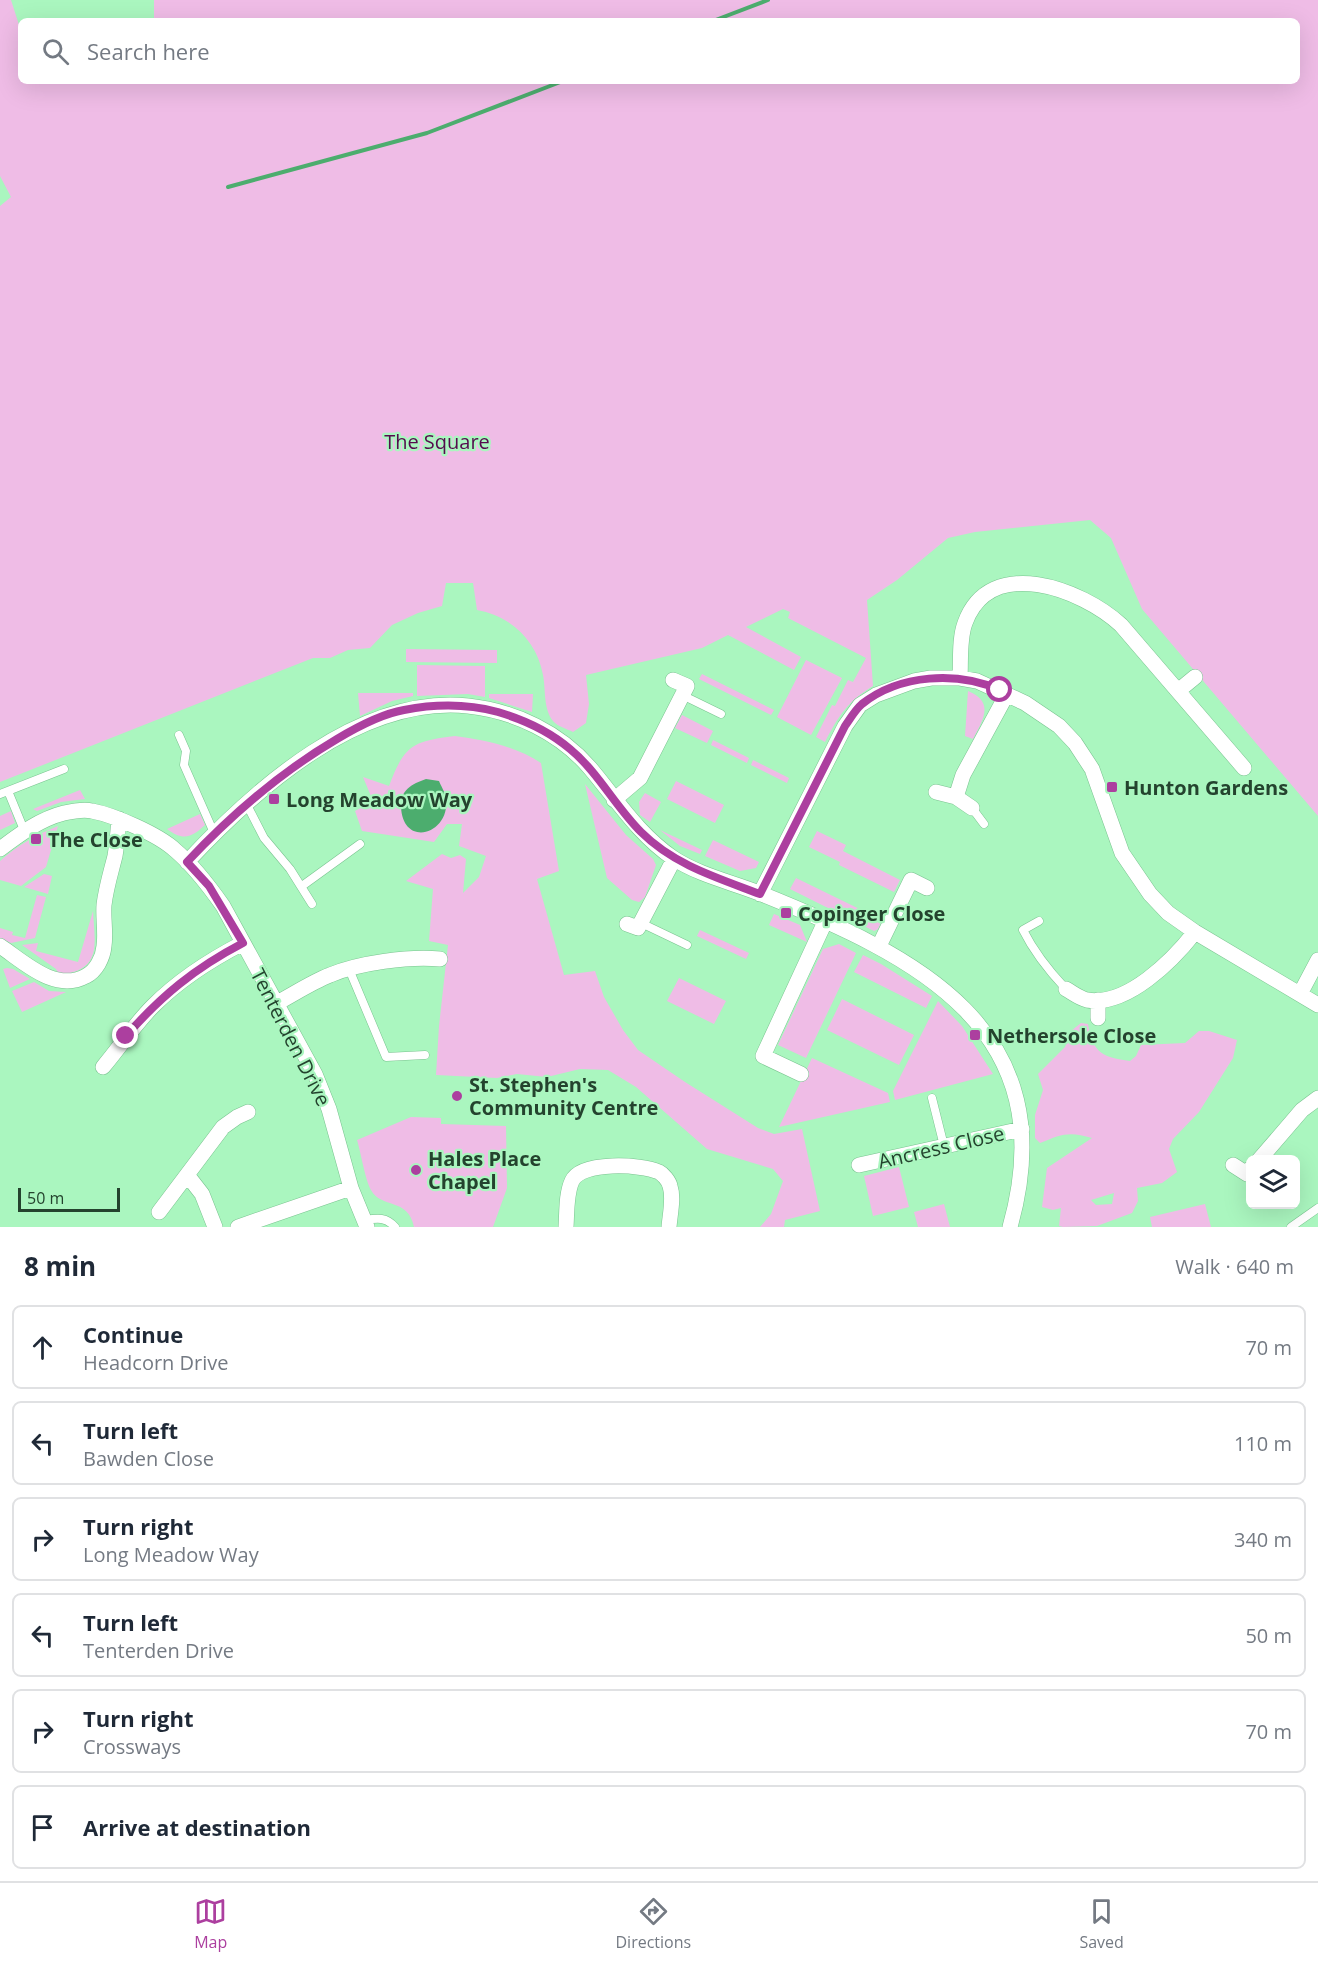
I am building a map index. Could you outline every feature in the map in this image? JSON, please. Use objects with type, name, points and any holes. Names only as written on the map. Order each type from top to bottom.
[{"type":"street","points":[[960,678],[964,624],[976,604],[990,592],[1002,586],[1025,583],[1062,591],[1101,609],[1130,634],[1244,768]]},
{"type":"street","points":[[1178,691],[1195,677]]},
{"type":"street","points":[[760,894],[845,726],[860,705],[876,695],[914,681],[960,678],[977,681],[1007,694],[1046,716],[1076,743],[1092,769],[1114,836],[1130,867],[1168,913],[1195,932],[1318,1005]]},
{"type":"street","points":[[614,800],[640,778],[687,686],[672,680]]},
{"type":"street","points":[[956,797],[963,775],[1007,694]]},
{"type":"street","points":[[187,862],[246,803],[308,756],[358,727],[403,710],[468,706],[513,716],[546,730],[572,749],[640,831],[675,859],[703,873],[760,894],[879,946],[940,987],[988,1035],[1010,1076],[1021,1115],[1019,1182],[1010,1227]]},
{"type":"street","points":[[936,792],[956,797],[972,808]]},
{"type":"street","name":"Tenterden Drive","points":[[0,849],[24,830],[63,813],[78,811],[91,811],[119,819],[174,848],[209,886],[315,1074],[337,1126],[351,1188],[366,1223]]},
{"type":"street","points":[[2,951],[57,981],[80,979],[90,974],[98,966],[104,947],[106,889],[115,854],[119,819]]},
{"type":"street","points":[[634,924],[675,859]]},
{"type":"street","points":[[879,946],[911,880],[927,888]]},
{"type":"street","points":[[801,1074],[763,1056],[825,922]]},
{"type":"street","points":[[1066,989],[1087,1000],[1120,995],[1138,986],[1167,964],[1195,932]]},
{"type":"street","points":[[105,1061],[152,1007],[172,988],[200,967],[243,943]]},
{"type":"street","points":[[277,1004],[329,975],[349,969],[433,956]]},
{"type":"street","points":[[1300,994],[1318,960]]},
{"type":"street","points":[[1098,1000],[1098,1018]]},
{"type":"street","points":[[1263,1155],[1302,1110],[1318,1098]]},
{"type":"street","points":[[159,1212],[223,1127],[242,1117]]},
{"type":"street","name":"Ancress Close","points":[[859,1165],[1022,1129]]},
{"type":"street","points":[[1233,1165],[1246,1174]]},
{"type":"street","points":[[566,1227],[568,1197],[572,1181],[577,1174],[595,1167],[647,1168],[662,1173],[670,1185],[672,1200],[669,1227]]},
{"type":"street","points":[[188,1176],[202,1194],[215,1227]]},
{"type":"street","points":[[238,1227],[351,1188]]},
{"type":"lane","points":[[682,695],[721,714]]},
{"type":"lane","points":[[179,735],[186,752],[184,765],[214,833]]},
{"type":"lane","points":[[0,794],[64,769]]},
{"type":"lane","points":[[9,791],[24,830]]},
{"type":"lane","points":[[246,803],[264,838],[302,886],[312,904]]},
{"type":"lane","points":[[972,808],[984,824]]},
{"type":"lane","points":[[302,886],[360,844]]},
{"type":"lane","points":[[1039,921],[1023,930],[1050,973],[1066,989]]},
{"type":"lane","points":[[634,924],[687,945]]},
{"type":"lane","points":[[349,969],[386,1057],[425,1055]]},
{"type":"lane","points":[[932,1098],[944,1146]]},
{"type":"lane","points":[[1292,1227],[1318,1208]]},
{"type":"lane","points":[[366,1223],[380,1218],[388,1220],[395,1227]]},
{"type":"green space","name":"The Square","points":[[0,0],[11,0],[18,22],[18,84],[1300,84],[1300,18],[154,18],[154,0],[1318,0],[1318,816],[1142,609],[1111,538],[1090,520],[975,532],[948,538],[897,580],[867,600],[873,686],[844,710],[825,742],[816,737],[832,705],[835,706],[848,680],[853,682],[866,658],[788,618],[790,612],[783,609],[746,627],[801,657],[794,670],[728,635],[702,648],[586,675],[589,704],[586,723],[573,732],[557,724],[550,716],[546,705],[540,663],[528,641],[511,624],[477,610],[473,583],[446,583],[442,606],[418,613],[392,625],[370,648],[348,650],[330,658],[313,658],[0,782],[0,206],[11,197],[0,176]]},
{"type":"green space","points":[[406,649],[497,650],[497,663],[406,662]]},
{"type":"green space","points":[[806,660],[842,678],[811,735],[777,717]]},
{"type":"green space","points":[[417,665],[485,666],[485,697],[468,694],[417,696]]},
{"type":"green space","points":[[702,674],[774,710],[771,715],[699,679]]},
{"type":"green space","points":[[968,691],[982,700],[984,706],[983,718],[973,739],[965,736]]},
{"type":"green space","points":[[358,693],[413,693],[413,696],[392,701],[360,716]]},
{"type":"green space","points":[[489,694],[533,694],[532,712],[489,698]]},
{"type":"green space","points":[[682,715],[713,731],[707,743],[675,728]]},
{"type":"green space","points":[[455,736],[510,748],[541,763],[559,871],[537,879],[564,975],[595,971],[604,997],[623,1030],[638,1050],[685,1082],[758,1128],[774,1134],[802,1129],[820,1211],[785,1220],[784,1227],[760,1227],[771,1214],[783,1181],[773,1169],[707,1149],[636,1087],[608,1070],[580,1069],[547,1077],[517,1074],[497,1078],[436,1075],[448,945],[429,941],[433,889],[406,881],[442,854],[451,858],[460,855],[466,859],[463,893],[479,877],[486,856],[459,846],[462,824],[447,824],[434,842],[362,831],[355,811],[373,801],[363,777],[389,786],[400,762],[412,748],[429,740]]},
{"type":"green space","points":[[713,740],[749,758],[747,763],[711,745]]},
{"type":"green space","points":[[753,760],[789,778],[787,783],[751,765]]},
{"type":"green space","points":[[676,781],[724,805],[715,823],[667,799]]},
{"type":"green space","points":[[585,784],[626,835],[653,859],[656,865],[645,897],[639,902],[632,900],[607,878]]},
{"type":"green space","points":[[80,790],[85,799],[61,802],[37,811],[33,809]]},
{"type":"green space","points":[[645,793],[661,802],[650,822],[640,815],[639,802]]},
{"type":"green space","points":[[11,811],[15,823],[0,830],[0,816]]},
{"type":"green space","points":[[200,814],[205,825],[191,835],[178,835],[167,829]]},
{"type":"green space","points":[[58,826],[46,867],[21,886],[0,880],[0,861],[28,841]]},
{"type":"green space","points":[[660,830],[702,850],[700,854],[680,846]]},
{"type":"green space","points":[[817,831],[846,845],[843,851],[900,880],[894,892],[839,865],[840,862],[809,847]]},
{"type":"green space","points":[[713,840],[759,862],[756,868],[740,871],[705,856]]},
{"type":"green space","points":[[44,874],[52,876],[48,894],[24,887]]},
{"type":"green space","points":[[796,878],[882,920],[878,929],[874,931],[790,889]]},
{"type":"green space","points":[[37,895],[46,897],[35,938],[11,943],[0,938],[0,928],[13,932],[12,935],[25,938]]},
{"type":"green space","points":[[93,911],[95,935],[93,954],[83,968],[59,975],[56,969],[22,945],[38,943],[36,951],[78,962]]},
{"type":"green space","points":[[774,914],[800,925],[807,942],[769,925]]},
{"type":"green space","points":[[700,930],[749,953],[746,959],[697,936]]},
{"type":"green space","points":[[839,944],[856,953],[806,1058],[778,1045],[823,949]]},
{"type":"green space","points":[[863,955],[932,996],[926,1008],[854,972]]},
{"type":"green space","points":[[7,968],[30,979],[10,988],[3,969]]},
{"type":"green space","points":[[679,978],[726,1001],[714,1024],[667,1001]]},
{"type":"green space","points":[[34,982],[49,991],[66,992],[22,1012],[12,991]]},
{"type":"green space","points":[[842,999],[914,1035],[899,1065],[827,1030]]},
{"type":"green space","points":[[938,1001],[962,1026],[993,1074],[895,1100],[893,1091]]},
{"type":"green space","points":[[1081,1023],[1088,1024],[1096,1048],[1113,1058],[1130,1061],[1136,1056],[1141,1045],[1185,1043],[1199,1031],[1209,1031],[1237,1040],[1233,1058],[1199,1112],[1173,1139],[1169,1149],[1177,1172],[1162,1183],[1137,1188],[1138,1201],[1132,1213],[1097,1226],[1059,1226],[1061,1208],[1053,1210],[1042,1207],[1047,1168],[1092,1138],[1066,1134],[1040,1143],[1035,1138],[1035,1115],[1043,1090],[1038,1074],[1065,1047],[1071,1031]],"holes":[[[1114,1193],[1112,1204],[1096,1205],[1091,1200]]]},
{"type":"green space","points":[[812,1058],[888,1093],[890,1102],[779,1127]]},
{"type":"green space","points":[[411,1117],[441,1118],[441,1124],[506,1126],[507,1188],[493,1227],[414,1227],[406,1211],[375,1196],[365,1173],[357,1140]]},
{"type":"green space","points":[[899,1167],[909,1207],[873,1216],[864,1176]]},
{"type":"green space","points":[[944,1204],[950,1227],[918,1227],[914,1212]]},
{"type":"green space","points":[[1205,1204],[1211,1227],[1152,1227],[1150,1217]]},
{"type":"shaded area","points":[[426,779],[439,781],[446,798],[446,810],[434,828],[426,832],[417,832],[410,828],[404,820],[401,801],[408,788]]},
{"type":"waterway","points":[[721,18],[768,0]]},
{"type":"waterway","points":[[228,187],[427,133],[555,84]]},
{"type":"place","name":"Hunton Gardens","points":[[1112,787]]},
{"type":"place","name":"Long Meadow Way","points":[[274,799]]},
{"type":"place","name":"The Close","points":[[36,839]]},
{"type":"place","name":"Copinger Close","points":[[786,913]]},
{"type":"place","name":"Nethersole Close","points":[[975,1035]]},
{"type":"place","name":"St. Stephen's Community Centre","points":[[457,1096]]},
{"type":"place","name":"Hales Place Chapel","points":[[416,1170]]},
{"type":"route","points":[[126,1036],[172,988],[200,967],[243,943],[223,906],[209,886],[187,862],[246,803],[308,756],[358,727],[403,710],[443,706],[468,706],[513,716],[546,730],[572,749],[640,831],[675,859],[703,873],[760,894],[845,726],[860,705],[895,687],[932,678],[967,679],[1000,690]]}]
